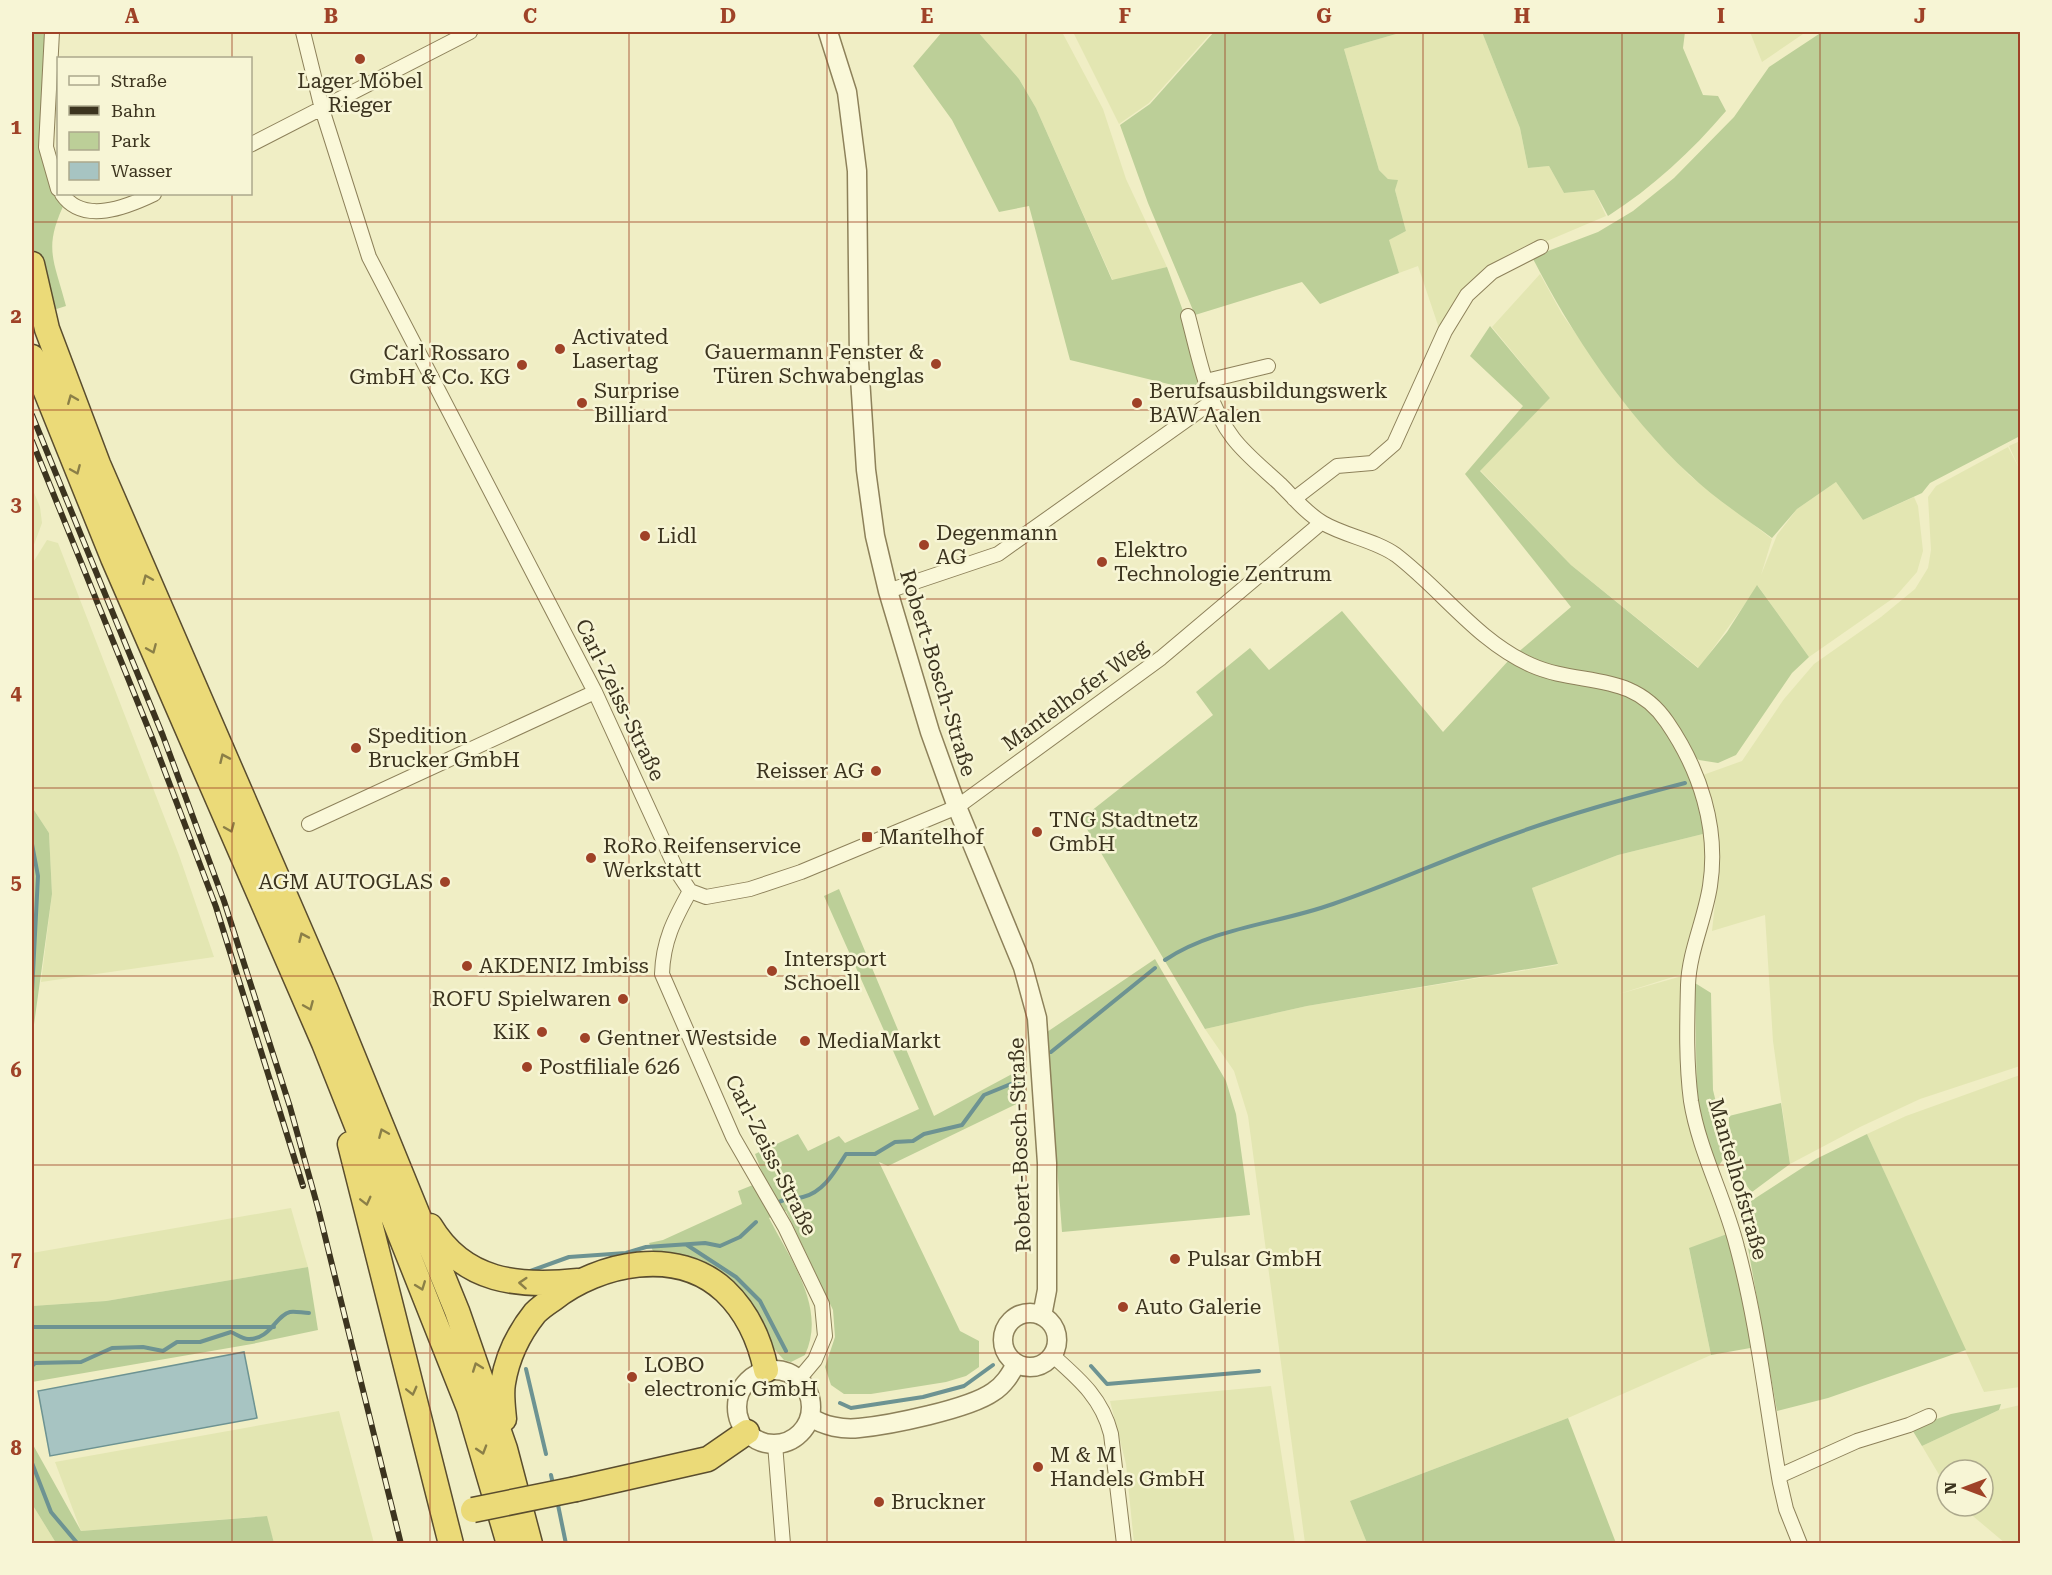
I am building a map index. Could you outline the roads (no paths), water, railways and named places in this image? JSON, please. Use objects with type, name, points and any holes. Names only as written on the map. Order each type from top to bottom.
[{"type":"highway","points":[[32,264],[47,330],[98,464],[326,990],[457,1311],[505,1449],[530,1544]]},
{"type":"highway","points":[[32,357],[113,558],[324,1043],[469,1408],[509,1544]]},
{"type":"highway","points":[[324,1043],[363,1189],[451,1544]]},
{"type":"highway","points":[[403,1181],[436,1235],[460,1260],[483,1273],[498,1280],[519,1283],[581,1280]]},
{"type":"highway","points":[[505,1449],[502,1384],[514,1346],[536,1312],[581,1280],[607,1269],[646,1264],[678,1267],[705,1278],[724,1290],[739,1307],[750,1325],[763,1354],[766,1370]]},
{"type":"highway","points":[[443,1517],[708,1460],[747,1432]]},
{"type":"street","points":[[52,32],[46,147],[57,185]]},
{"type":"street","name":"Carl-Zeiss-Straße","points":[[303,32],[322,109],[369,258],[595,692],[678,873],[690,891],[669,928],[663,953],[662,974],[733,1137],[785,1227],[822,1304],[825,1336],[815,1360],[800,1379]]},
{"type":"street","points":[[252,144],[470,32]]},
{"type":"street","name":"Robert-Bosch-Straße","points":[[828,32],[847,92],[857,171],[857,292],[866,470],[875,536],[915,686],[957,807],[1023,967],[1037,1018],[1047,1163],[1047,1290],[1042,1316]]},
{"type":"street","points":[[64,195],[87,209],[108,211],[151,195]]},
{"type":"street","points":[[1294,499],[1338,466],[1372,463],[1394,444],[1445,332],[1467,295],[1492,272],[1541,247]]},
{"type":"street","name":"Mantelhofstraße","points":[[1188,316],[1213,401],[1233,438],[1294,499],[1321,523],[1392,552],[1437,589],[1475,627],[1508,653],[1533,666],[1624,686],[1641,694],[1666,720],[1692,768],[1706,801],[1713,839],[1710,886],[1688,979],[1687,1044],[1692,1104],[1737,1244],[1755,1322],[1779,1476],[1786,1509],[1800,1544]]},
{"type":"street","points":[[1206,381],[1268,366]]},
{"type":"street","points":[[888,591],[998,554],[1213,401]]},
{"type":"street","name":"Mantelhofer Weg","points":[[690,891],[706,897],[750,889],[801,872],[957,807],[1161,658],[1321,523]]},
{"type":"street","points":[[309,824],[595,692]]},
{"type":"street","points":[[1033,1313],[1042,1316],[1048,1320],[1056,1333],[1052,1355],[1047,1361],[1032,1367],[1016,1364],[1004,1350],[1004,1332],[1015,1317],[1033,1313]]},
{"type":"street","points":[[1052,1355],[1089,1387],[1107,1418],[1112,1434],[1124,1544]]},
{"type":"street","points":[[810,1418],[826,1425],[858,1428],[953,1409],[993,1392],[1007,1379],[1016,1364]]},
{"type":"street","points":[[766,1370],[790,1373],[800,1379],[810,1397],[810,1418],[797,1437],[775,1444],[755,1439],[741,1422],[738,1399],[749,1380],[766,1370]]},
{"type":"street","points":[[1779,1476],[1857,1441],[1909,1425],[1929,1416]]},
{"type":"street","points":[[775,1444],[783,1544]]},
{"type":"water","points":[[244,1352],[257,1418],[50,1456],[38,1391]]},
{"type":"waterway","points":[[1165,960],[1204,940],[1333,904],[1528,829],[1685,783]]},
{"type":"waterway","points":[[32,844],[38,876],[32,992]]},
{"type":"waterway","points":[[1051,1052],[1155,968]]},
{"type":"waterway","points":[[776,1204],[817,1191],[828,1180],[846,1154],[875,1154],[895,1142],[913,1141],[924,1134],[962,1125],[984,1095],[1018,1081]]},
{"type":"waterway","points":[[525,1273],[569,1257],[626,1253],[646,1247],[705,1243],[720,1246],[740,1237],[756,1222]]},
{"type":"waterway","points":[[687,1245],[736,1277],[760,1301],[786,1351]]},
{"type":"waterway","points":[[32,1366],[35,1363],[81,1362],[112,1348],[143,1347],[163,1351],[177,1342],[200,1342],[231,1332],[246,1339],[256,1338],[267,1332],[285,1314],[309,1313]]},
{"type":"waterway","points":[[32,1327],[274,1327]]},
{"type":"waterway","points":[[840,1403],[851,1408],[923,1397],[964,1386],[993,1365]]},
{"type":"waterway","points":[[1091,1366],[1107,1384],[1259,1371]]},
{"type":"waterway","points":[[526,1369],[546,1454]]},
{"type":"waterway","points":[[32,1463],[51,1512],[78,1544]]},
{"type":"waterway","points":[[551,1475],[553,1484]]},
{"type":"waterway","points":[[557,1500],[566,1544]]},
{"type":"railway","points":[[32,415],[163,736],[224,901],[290,1107],[318,1208],[401,1544]]},
{"type":"railway","points":[[32,441],[153,740],[216,907],[303,1186]]},
{"type":"place","name":"Lager Möbel Rieger","points":[[360,59]]},
{"type":"place","name":"Activated Lasertag","points":[[560,349]]},
{"type":"place","name":"Gauermann Fenster & Türen Schwabenglas","points":[[936,364]]},
{"type":"place","name":"Carl Rossaro GmbH & Co. KG","points":[[522,365]]},
{"type":"place","name":"Surprise Billiard","points":[[582,403]]},
{"type":"place","name":"Berufsausbildungswerk BAW Aalen","points":[[1137,403]]},
{"type":"place","name":"Lidl","points":[[645,536]]},
{"type":"place","name":"Degenmann AG","points":[[924,545]]},
{"type":"place","name":"Elektro Technologie Zentrum","points":[[1102,562]]},
{"type":"place","name":"Spedition Brucker GmbH","points":[[356,748]]},
{"type":"place","name":"Reisser AG","points":[[876,771]]},
{"type":"place","name":"TNG Stadtnetz GmbH","points":[[1037,832]]},
{"type":"place","name":"Mantelhof","points":[[867,837]]},
{"type":"place","name":"RoRo Reifenservice Werkstatt","points":[[591,858]]},
{"type":"place","name":"AGM AUTOGLAS","points":[[445,882]]},
{"type":"place","name":"AKDENIZ Imbiss","points":[[467,966]]},
{"type":"place","name":"Intersport Schoell","points":[[772,971]]},
{"type":"place","name":"ROFU Spielwaren","points":[[623,999]]},
{"type":"place","name":"KiK","points":[[542,1032]]},
{"type":"place","name":"Gentner Westside","points":[[585,1038]]},
{"type":"place","name":"MediaMarkt","points":[[805,1041]]},
{"type":"place","name":"Postfiliale 626","points":[[527,1067]]},
{"type":"place","name":"Pulsar GmbH","points":[[1175,1259]]},
{"type":"place","name":"Auto Galerie","points":[[1123,1307]]},
{"type":"place","name":"LOBO electronic GmbH","points":[[632,1377]]},
{"type":"place","name":"M & M Handels GmbH","points":[[1038,1467]]},
{"type":"place","name":"Bruckner","points":[[879,1502]]}]
